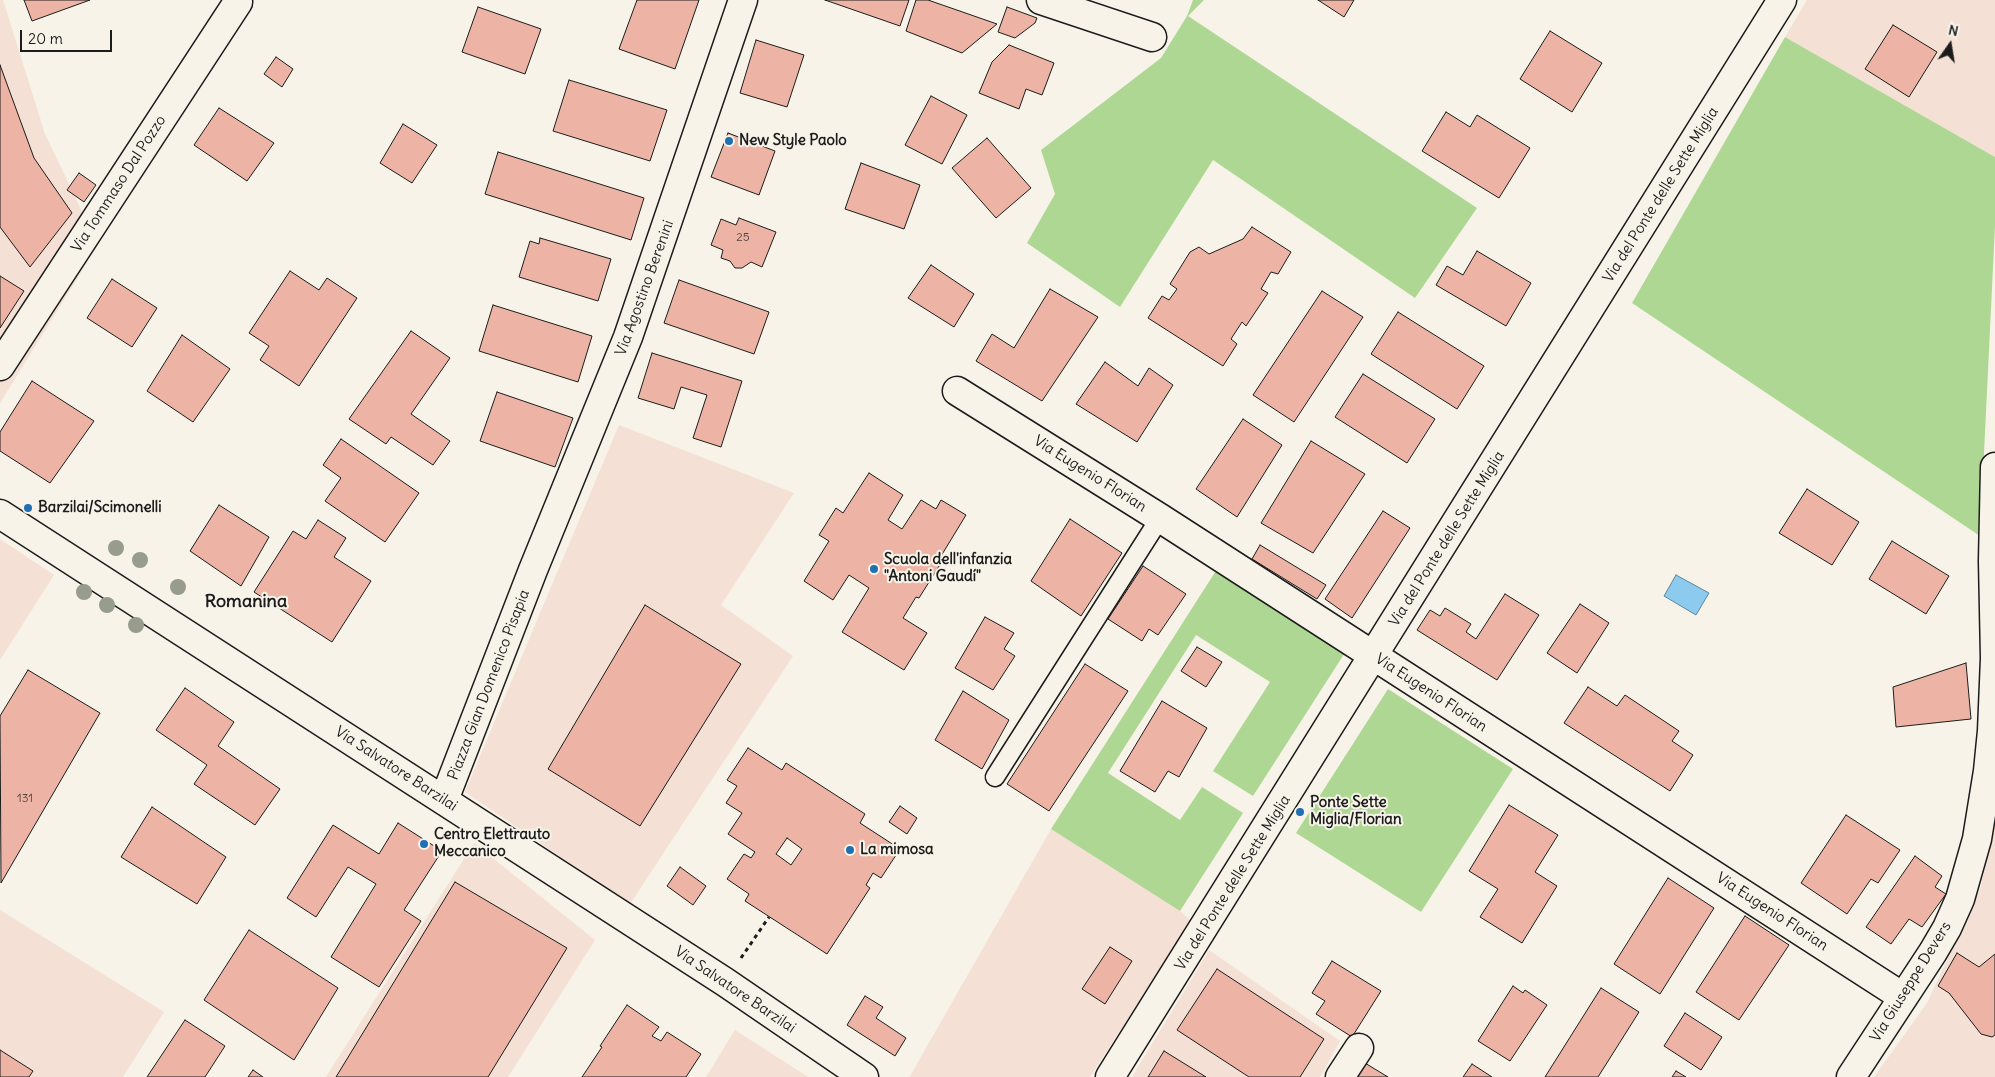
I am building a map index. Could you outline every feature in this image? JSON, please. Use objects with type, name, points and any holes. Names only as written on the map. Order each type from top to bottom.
[{"type":"street","name":"Via Agostino Berenini","points":[[533,570],[628,337],[743,0]]},
{"type":"street","points":[[1041,0],[1152,37]]},
{"type":"street","name":"Via del Ponte delle Sette Miglia","points":[[1110,1077],[1782,0]]},
{"type":"street","name":"Via Tommaso Dal Pozzo","points":[[0,366],[238,2]]},
{"type":"street","name":"Via Eugenio Florian","points":[[958,391],[1160,518],[1903,998]]},
{"type":"street","name":"Via Giuseppe Devers","points":[[1851,1077],[1947,928],[1960,899],[1977,839],[1988,771],[1992,731],[1995,658],[1995,467]]},
{"type":"street","name":"Via Salvatore Barzilai","points":[[0,514],[725,982],[864,1077]]},
{"type":"street","name":"Piazza Gian Domenico Pisapia","points":[[444,800],[533,570]]},
{"type":"street","points":[[1340,1077],[1359,1048]]},
{"type":"lane","points":[[995,777],[1160,518]]},
{"type":"path","points":[[736,965],[769,917]]},
{"type":"shaded area","points":[[0,0],[3,0],[45,134],[98,245],[0,403]]},
{"type":"shaded area","points":[[1807,0],[1995,0],[1995,157],[1785,37]]},
{"type":"shaded area","points":[[619,425],[794,493],[721,605],[793,656],[630,904],[465,792]]},
{"type":"shaded area","points":[[0,539],[54,575],[0,660]]},
{"type":"shaded area","points":[[1995,817],[1995,1077],[1874,1077],[1927,1003],[1981,887]]},
{"type":"shaded area","points":[[1051,829],[1180,911],[1191,921],[1090,1077],[911,1077],[910,1076]]},
{"type":"shaded area","points":[[474,843],[595,940],[508,1077],[326,1077]]},
{"type":"shaded area","points":[[0,910],[164,1012],[123,1077],[0,1077]]},
{"type":"shaded area","points":[[1209,950],[1340,1041],[1320,1077],[1132,1077]]},
{"type":"shaded area","points":[[735,1030],[808,1077],[706,1077]]},
{"type":"green space","points":[[1193,0],[1204,0],[1188,16],[1477,208],[1415,298],[1213,160],[1120,307],[1027,243],[1055,194],[1041,150],[1161,58],[1187,16]]},
{"type":"green space","points":[[1785,37],[1995,157],[1995,226],[1980,536],[1632,303]]},
{"type":"green space","points":[[1219,566],[1348,648],[1253,796],[1213,771],[1270,682],[1196,635],[1108,773],[1180,820],[1202,787],[1243,813],[1180,911],[1051,829]]},
{"type":"green space","points":[[1388,689],[1513,769],[1421,912],[1296,833]]},
{"type":"water","points":[[1676,575],[1709,593],[1696,615],[1664,596]]},
{"type":"building","points":[[24,0],[90,0],[32,21]]},
{"type":"building","points":[[637,0],[699,0],[675,69],[619,49]]},
{"type":"building","points":[[825,0],[909,0],[900,26]]},
{"type":"building","points":[[916,0],[928,0],[997,24],[962,53],[906,31]]},
{"type":"building","points":[[1318,0],[1354,0],[1344,17]]},
{"type":"building","points":[[478,7],[541,29],[525,74],[462,52]]},
{"type":"building","points":[[1007,7],[1037,18],[1035,23],[1015,38],[998,32]]},
{"type":"building","points":[[1893,25],[1937,52],[1909,97],[1865,69]]},
{"type":"building","points":[[1550,31],[1602,63],[1572,112],[1520,79]]},
{"type":"building","points":[[756,40],[804,55],[787,107],[740,93]]},
{"type":"building","points":[[1009,45],[1054,63],[1042,95],[1026,89],[1019,109],[979,93],[992,62]]},
{"type":"building","points":[[276,57],[293,69],[282,87],[264,74]]},
{"type":"building","points":[[0,65],[34,158],[72,213],[30,267],[0,227]]},
{"type":"building","points":[[569,80],[667,110],[650,161],[553,131]]},
{"type":"building","points":[[931,96],[967,115],[942,164],[905,145]]},
{"type":"building","points":[[219,108],[274,143],[247,181],[194,145]]},
{"type":"building","points":[[1446,112],[1470,127],[1477,115],[1530,148],[1499,198],[1422,151]]},
{"type":"building","points":[[403,124],[437,145],[412,183],[380,163]]},
{"type":"building","points":[[728,133],[775,151],[759,195],[711,177]]},
{"type":"building","points":[[987,138],[1031,188],[996,218],[952,168]]},
{"type":"building","points":[[498,152],[644,198],[631,240],[485,194]]},
{"type":"building","points":[[861,163],[920,185],[904,229],[845,209]]},
{"type":"building","points":[[79,173],[96,185],[84,202],[67,190]]},
{"type":"building","points":[[739,218],[776,232],[762,267],[751,262],[742,268],[735,268],[730,261],[721,258],[723,250],[711,245],[721,219],[736,225]]},
{"type":"building","points":[[1252,227],[1291,252],[1278,274],[1271,272],[1261,289],[1268,293],[1246,326],[1242,322],[1231,339],[1237,344],[1223,366],[1148,318],[1162,296],[1169,300],[1177,289],[1170,284],[1190,252],[1199,247],[1209,254],[1243,239]]},
{"type":"building","points":[[540,238],[611,259],[598,301],[519,277],[530,241],[539,244]]},
{"type":"building","points":[[1477,251],[1531,283],[1506,326],[1436,285],[1447,266],[1463,275]]},
{"type":"building","points":[[931,265],[974,294],[954,327],[908,298]]},
{"type":"building","points":[[290,271],[319,290],[327,278],[357,298],[299,386],[260,360],[269,346],[249,333]]},
{"type":"building","points":[[0,276],[24,291],[0,328]]},
{"type":"building","points":[[112,279],[157,308],[132,347],[87,318]]},
{"type":"building","points":[[679,280],[769,312],[754,354],[664,323]]},
{"type":"building","points":[[1050,289],[1098,317],[1042,401],[976,361],[992,334],[1014,348]]},
{"type":"building","points":[[1322,291],[1363,317],[1294,422],[1253,395]]},
{"type":"building","points":[[493,305],[592,336],[578,382],[479,351]]},
{"type":"building","points":[[1398,312],[1484,366],[1457,409],[1371,354]]},
{"type":"building","points":[[411,331],[450,358],[411,414],[450,441],[433,465],[391,437],[386,444],[349,419]]},
{"type":"building","points":[[182,335],[230,369],[193,422],[147,391]]},
{"type":"building","points":[[652,353],[742,381],[721,447],[693,438],[707,395],[681,387],[674,409],[638,398]]},
{"type":"building","points":[[1105,362],[1138,386],[1149,368],[1173,385],[1137,442],[1076,404]]},
{"type":"building","points":[[1363,374],[1435,419],[1407,463],[1335,417]]},
{"type":"building","points":[[32,381],[94,421],[50,483],[0,451],[0,432]]},
{"type":"building","points":[[497,392],[573,418],[555,467],[480,441]]},
{"type":"building","points":[[1243,419],[1282,445],[1237,517],[1196,489]]},
{"type":"building","points":[[341,439],[419,493],[385,542],[325,501],[341,478],[323,465]]},
{"type":"building","points":[[1311,441],[1365,474],[1313,553],[1261,523]]},
{"type":"building","name":"Scuola dell'infanzia \"Antoni Gaudí\"","points":[[869,473],[903,495],[888,520],[902,529],[921,500],[936,509],[941,500],[966,515],[938,561],[941,563],[919,598],[916,597],[903,618],[927,633],[904,670],[842,632],[869,588],[849,575],[833,600],[804,581],[829,541],[819,535],[836,508],[843,513]]},
{"type":"building","points":[[1807,489],[1859,522],[1832,565],[1779,533]]},
{"type":"building","points":[[219,505],[269,537],[241,586],[190,551]]},
{"type":"building","points":[[1383,511],[1410,528],[1352,618],[1325,599]]},
{"type":"building","points":[[1070,519],[1122,553],[1081,616],[1031,581]]},
{"type":"building","points":[[318,520],[346,538],[334,557],[371,581],[332,642],[254,592],[293,531],[306,539]]},
{"type":"building","points":[[1892,541],[1949,576],[1926,614],[1869,579]]},
{"type":"building","points":[[1260,545],[1326,585],[1317,599],[1252,559]]},
{"type":"building","points":[[1143,566],[1186,594],[1158,635],[1149,629],[1142,641],[1108,619]]},
{"type":"building","points":[[1505,594],[1539,615],[1497,680],[1417,630],[1430,610],[1440,616],[1445,608],[1471,624],[1466,632],[1476,639]]},
{"type":"building","points":[[1580,604],[1609,623],[1577,673],[1547,653]]},
{"type":"building","points":[[645,605],[741,664],[640,826],[548,769]]},
{"type":"building","points":[[985,617],[1014,633],[1004,649],[1015,656],[993,690],[955,668]]},
{"type":"building","points":[[1197,647],[1222,662],[1206,687],[1181,671]]},
{"type":"building","points":[[1966,663],[1971,719],[1896,727],[1893,687]]},
{"type":"building","points":[[1085,664],[1128,691],[1049,811],[1007,784]]},
{"type":"building","points":[[28,670],[100,713],[1,883],[0,716]]},
{"type":"building","points":[[1588,687],[1617,706],[1625,695],[1679,731],[1672,741],[1693,755],[1670,791],[1564,723]]},
{"type":"building","points":[[185,688],[234,722],[218,746],[280,789],[255,825],[194,784],[207,765],[156,730]]},
{"type":"building","points":[[963,691],[1009,720],[982,769],[935,740]]},
{"type":"building","points":[[1162,701],[1207,728],[1179,777],[1168,771],[1155,792],[1120,771]]},
{"type":"building","name":"La mimosa","points":[[748,748],[782,770],[786,763],[865,814],[860,823],[900,849],[881,878],[873,873],[866,885],[870,888],[827,954],[745,901],[749,894],[727,879],[744,854],[751,858],[755,852],[728,834],[742,813],[726,803],[737,786],[727,780]],"holes":[[[787,838],[802,849],[791,865],[776,854]]]},
{"type":"building","points":[[1509,805],[1558,835],[1535,872],[1557,886],[1522,943],[1480,917],[1498,889],[1469,871]]},
{"type":"building","points":[[900,806],[917,818],[907,834],[889,822]]},
{"type":"building","points":[[152,807],[226,857],[197,904],[121,857]]},
{"type":"building","points":[[1846,815],[1900,850],[1878,883],[1871,879],[1847,914],[1801,883]]},
{"type":"building","points":[[398,823],[442,851],[404,910],[421,921],[379,987],[331,957],[376,884],[348,867],[316,917],[287,898],[333,825],[379,854]]},
{"type":"building","points":[[1915,856],[1942,876],[1935,887],[1946,894],[1922,927],[1909,919],[1891,944],[1866,927]]},
{"type":"building","points":[[680,867],[706,886],[693,905],[667,886]]},
{"type":"building","points":[[1668,878],[1714,908],[1660,994],[1614,964]]},
{"type":"building","points":[[455,882],[567,948],[488,1077],[336,1077]]},
{"type":"building","points":[[1745,916],[1789,945],[1739,1020],[1696,992]]},
{"type":"building","points":[[249,930],[338,988],[294,1060],[204,1000]]},
{"type":"building","points":[[1110,947],[1132,961],[1105,1004],[1082,989]]},
{"type":"building","points":[[1957,953],[1979,967],[1995,954],[1995,1035],[1992,1037],[1981,1034],[1949,993],[1938,986]]},
{"type":"building","points":[[1332,961],[1381,991],[1352,1037],[1316,1014],[1325,1001],[1312,993]]},
{"type":"building","points":[[1217,969],[1324,1039],[1300,1077],[1249,1077],[1177,1030]]},
{"type":"building","points":[[1513,986],[1523,993],[1525,990],[1547,1005],[1510,1061],[1478,1041]]},
{"type":"building","points":[[1601,988],[1639,1012],[1598,1077],[1545,1077]]},
{"type":"building","points":[[865,996],[883,1007],[876,1018],[906,1038],[895,1056],[847,1025]]},
{"type":"building","points":[[627,1005],[659,1027],[652,1036],[661,1041],[667,1032],[701,1054],[686,1077],[582,1077]]},
{"type":"building","points":[[1685,1013],[1722,1037],[1701,1070],[1664,1046]]},
{"type":"building","points":[[185,1020],[225,1046],[205,1077],[147,1077]]},
{"type":"building","points":[[0,1050],[33,1071],[29,1077],[0,1077]]},
{"type":"building","points":[[1164,1051],[1206,1077],[1148,1077]]},
{"type":"building","points":[[1360,1060],[1388,1077],[1350,1077]]},
{"type":"building","points":[[1472,1064],[1492,1077],[1463,1077]]},
{"type":"building","points":[[253,1070],[263,1077],[248,1077]]},
{"type":"building","points":[[1676,1071],[1686,1077],[1672,1077]]},
{"type":"place","name":"New Style Paolo","points":[[729,141]]},
{"type":"place","name":"Barzilai/Scimonelli","points":[[28,508]]},
{"type":"place","name":"Scuola dell'infanzia \"Antoni Gaudí\"","points":[[874,569]]},
{"type":"place","name":"Ponte Sette Miglia/Florian","points":[[1300,812]]},
{"type":"place","name":"Centro Elettrauto Meccanico","points":[[424,844]]},
{"type":"place","name":"La mimosa","points":[[850,850]]},
{"type":"district","name":"Romanina","points":[[246,602]]}]
